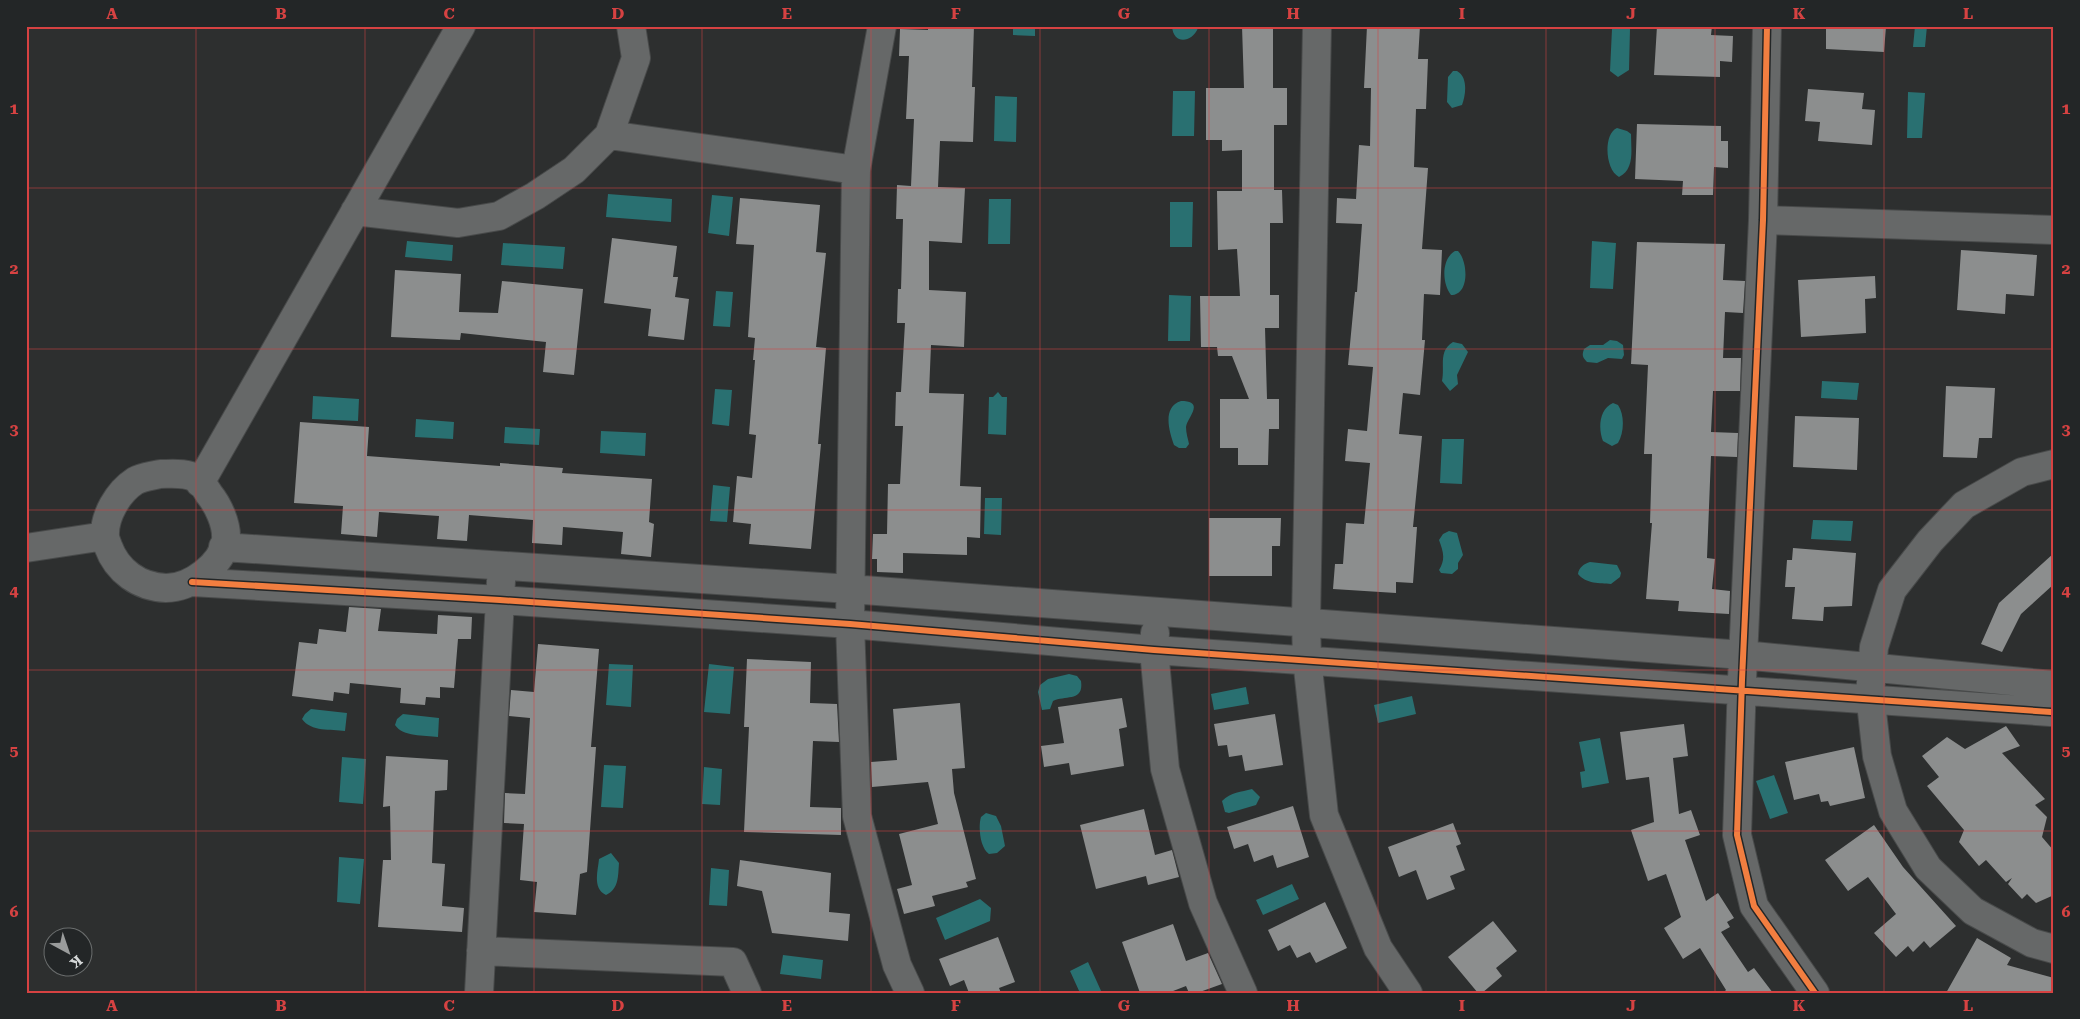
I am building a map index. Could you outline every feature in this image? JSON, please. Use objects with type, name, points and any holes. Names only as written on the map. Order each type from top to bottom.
[{"type":"street","points":[[200,483],[460,26]]},
{"type":"street","points":[[355,211],[458,223],[499,216],[535,196],[574,170],[609,135],[636,58],[631,26]]},
{"type":"street","points":[[882,26],[856,170],[850,624],[857,816],[897,965],[910,993]]},
{"type":"street","points":[[1317,26],[1306,622],[1307,659],[1324,815],[1378,948],[1408,993]]},
{"type":"street","points":[[1767,26],[1763,220],[1741,691],[1737,835],[1754,906],[1815,993]]},
{"type":"street","points":[[609,135],[856,170]]},
{"type":"street","points":[[1763,220],[2054,230]]},
{"type":"street","points":[[2054,464],[2022,472],[1964,505],[1930,541],[1892,590],[1874,647],[1870,699],[1877,756],[1892,811],[1928,868],[1973,911],[2032,943],[2054,949]]},
{"type":"street","points":[[160,474],[180,474],[198,479],[200,483],[219,507],[226,539],[218,558],[205,573],[192,582],[166,588],[146,584],[126,574],[112,558],[104,536],[109,515],[117,496],[136,481],[160,474]]},
{"type":"street","points":[[26,548],[104,536]]},
{"type":"street","points":[[192,582],[500,600],[850,624],[1154,650],[1870,699],[2052,717],[2053,684],[1872,669],[1743,655],[501,564],[223,547]]},
{"type":"street","points":[[479,993],[501,564]]},
{"type":"street","points":[[1156,611],[1154,650],[1165,769],[1203,903],[1243,993]]},
{"type":"street","points":[[481,951],[733,962],[747,993]]},
{"type":"water","points":[[1013,26],[1035,26],[1035,36],[1013,35]]},
{"type":"water","points":[[1172,26],[1198,26],[1198,28],[1192,37],[1183,40],[1176,36]]},
{"type":"water","points":[[1915,26],[1927,26],[1925,47],[1913,47]]},
{"type":"water","points":[[1612,29],[1630,29],[1629,70],[1618,77],[1610,71]]},
{"type":"water","points":[[1453,71],[1457,71],[1463,77],[1465,91],[1462,105],[1452,108],[1447,102],[1448,77]]},
{"type":"water","points":[[1173,91],[1195,91],[1194,136],[1172,136]]},
{"type":"water","points":[[1908,92],[1925,93],[1922,138],[1907,138]]},
{"type":"water","points":[[995,96],[1017,97],[1016,142],[994,141]]},
{"type":"water","points":[[1617,128],[1631,134],[1630,164],[1624,174],[1619,177],[1611,167],[1608,152],[1609,137]]},
{"type":"water","points":[[608,194],[672,199],[671,222],[606,217]]},
{"type":"water","points":[[712,195],[733,197],[729,236],[708,233]]},
{"type":"water","points":[[989,199],[1011,199],[1010,244],[988,244]]},
{"type":"water","points":[[1170,202],[1193,202],[1192,247],[1170,247]]},
{"type":"water","points":[[407,241],[453,245],[452,261],[405,257]]},
{"type":"water","points":[[1592,241],[1616,243],[1613,289],[1590,288]]},
{"type":"water","points":[[503,243],[565,247],[563,269],[501,265]]},
{"type":"water","points":[[1455,251],[1458,251],[1464,262],[1465,277],[1462,290],[1457,294],[1451,295],[1446,285],[1444,272],[1447,260]]},
{"type":"water","points":[[716,291],[733,292],[730,327],[713,326]]},
{"type":"water","points":[[1169,295],[1191,296],[1190,341],[1168,341]]},
{"type":"water","points":[[1610,340],[1617,341],[1623,345],[1624,355],[1622,359],[1608,358],[1597,363],[1587,362],[1584,359],[1584,349],[1590,345],[1603,345]]},
{"type":"water","points":[[1453,342],[1462,344],[1468,352],[1457,375],[1458,384],[1450,391],[1442,381],[1443,359],[1445,350]]},
{"type":"water","points":[[1822,381],[1859,383],[1857,400],[1821,398]]},
{"type":"water","points":[[715,389],[732,390],[729,426],[712,424]]},
{"type":"water","points":[[998,392],[1002,397],[1007,397],[1006,435],[988,434],[989,397],[993,397]]},
{"type":"water","points":[[313,396],[359,399],[358,421],[312,419]]},
{"type":"water","points":[[1181,401],[1188,402],[1194,407],[1186,427],[1189,444],[1186,448],[1179,448],[1174,445],[1168,420],[1171,408]]},
{"type":"water","points":[[1613,403],[1618,405],[1620,409],[1623,424],[1622,434],[1618,443],[1612,446],[1603,441],[1600,425],[1602,414]]},
{"type":"water","points":[[416,419],[454,422],[453,439],[415,437]]},
{"type":"water","points":[[505,427],[540,429],[539,445],[504,443]]},
{"type":"water","points":[[601,431],[646,433],[645,456],[600,453]]},
{"type":"water","points":[[1442,439],[1464,439],[1462,484],[1440,483]]},
{"type":"water","points":[[713,485],[730,487],[727,522],[710,521]]},
{"type":"water","points":[[985,498],[1002,498],[1001,535],[984,534]]},
{"type":"water","points":[[1813,520],[1853,521],[1851,541],[1811,539]]},
{"type":"water","points":[[1449,531],[1457,533],[1463,555],[1458,563],[1458,569],[1452,574],[1441,573],[1439,570],[1443,559],[1443,551],[1439,540],[1443,534]]},
{"type":"water","points":[[1590,562],[1617,565],[1621,573],[1620,577],[1611,584],[1585,580],[1578,574],[1579,569]]},
{"type":"water","points":[[609,664],[633,665],[631,707],[606,705]]},
{"type":"water","points":[[709,664],[734,667],[730,714],[704,712]]},
{"type":"water","points":[[1069,674],[1077,676],[1081,681],[1080,692],[1073,697],[1053,701],[1050,709],[1042,710],[1038,692],[1040,685],[1048,679]]},
{"type":"water","points":[[1246,687],[1249,704],[1214,710],[1211,694]]},
{"type":"water","points":[[1412,696],[1416,714],[1378,723],[1374,705]]},
{"type":"water","points":[[311,709],[347,713],[345,731],[316,728],[306,723],[302,719]]},
{"type":"water","points":[[403,714],[439,718],[438,737],[403,732],[395,725],[397,719]]},
{"type":"water","points":[[1600,738],[1609,783],[1582,788],[1580,772],[1585,771],[1579,742]]},
{"type":"water","points":[[342,757],[366,759],[363,804],[339,802]]},
{"type":"water","points":[[604,765],[626,766],[623,808],[601,807]]},
{"type":"water","points":[[704,767],[722,769],[720,805],[702,804]]},
{"type":"water","points":[[1774,775],[1788,813],[1770,819],[1756,781]]},
{"type":"water","points":[[1252,789],[1260,797],[1256,805],[1229,813],[1225,812],[1222,801],[1225,798]]},
{"type":"water","points":[[986,813],[996,816],[1001,826],[1005,846],[997,853],[989,854],[982,842],[980,821],[981,817]]},
{"type":"water","points":[[611,853],[619,863],[618,877],[616,886],[606,895],[597,884],[597,874],[599,859]]},
{"type":"water","points":[[339,857],[364,859],[360,904],[337,902]]},
{"type":"water","points":[[711,868],[729,870],[727,906],[709,905]]},
{"type":"water","points":[[1292,884],[1299,899],[1263,915],[1256,900]]},
{"type":"water","points":[[980,899],[991,908],[990,921],[945,940],[936,918]]},
{"type":"water","points":[[783,955],[823,960],[821,979],[780,974]]},
{"type":"water","points":[[1088,962],[1102,993],[1080,993],[1070,971]]},
{"type":"building","points":[[928,26],[974,26],[972,87],[975,87],[973,142],[940,141],[938,187],[965,188],[962,243],[929,241],[929,290],[966,292],[964,347],[931,345],[929,393],[964,394],[960,486],[981,487],[980,538],[967,537],[967,555],[903,553],[903,573],[877,572],[877,559],[872,559],[873,534],[887,534],[888,484],[900,484],[903,426],[895,426],[896,392],[901,392],[905,323],[897,323],[898,289],[901,289],[903,219],[896,219],[897,185],[911,186],[914,119],[906,119],[909,56],[899,56],[900,29],[928,30]]},
{"type":"building","points":[[1242,26],[1273,26],[1273,88],[1287,88],[1287,125],[1274,125],[1274,190],[1282,190],[1283,223],[1270,223],[1270,295],[1279,295],[1279,328],[1265,328],[1267,399],[1279,399],[1279,429],[1269,429],[1268,465],[1238,465],[1238,448],[1220,448],[1220,399],[1249,399],[1232,356],[1218,356],[1217,347],[1201,347],[1200,296],[1240,296],[1237,249],[1218,250],[1217,191],[1242,191],[1242,150],[1222,151],[1222,140],[1206,140],[1206,88],[1244,88]]},
{"type":"building","points":[[1367,26],[1420,26],[1418,59],[1428,59],[1426,109],[1416,109],[1414,167],[1428,168],[1422,249],[1442,250],[1440,295],[1424,294],[1422,340],[1425,340],[1420,395],[1403,393],[1399,434],[1422,436],[1413,527],[1417,527],[1413,583],[1396,582],[1396,593],[1333,589],[1335,564],[1343,564],[1346,523],[1364,524],[1370,463],[1345,461],[1348,429],[1367,431],[1373,367],[1348,365],[1355,292],[1357,292],[1362,224],[1336,223],[1337,198],[1356,199],[1359,145],[1370,146],[1371,88],[1364,88]]},
{"type":"building","points":[[1657,26],[1712,26],[1711,35],[1733,36],[1732,62],[1720,61],[1720,77],[1654,75]]},
{"type":"building","points":[[1826,26],[1886,26],[1884,52],[1826,49]]},
{"type":"building","points":[[1808,89],[1864,93],[1862,109],[1875,110],[1872,145],[1818,141],[1820,122],[1805,121]]},
{"type":"building","points":[[1637,124],[1721,126],[1721,141],[1728,141],[1728,168],[1714,167],[1713,195],[1682,195],[1683,181],[1635,179]]},
{"type":"building","points":[[740,198],[820,205],[816,252],[826,253],[816,347],[826,348],[818,444],[821,444],[811,549],[749,544],[751,524],[733,522],[737,476],[752,478],[756,435],[749,434],[755,360],[753,360],[755,338],[748,337],[754,245],[736,244]]},
{"type":"building","points":[[612,238],[677,246],[673,277],[678,277],[675,297],[689,299],[684,340],[648,336],[651,309],[604,303]]},
{"type":"building","points":[[1637,242],[1725,244],[1723,280],[1745,281],[1743,313],[1725,312],[1723,358],[1741,358],[1740,391],[1713,391],[1711,432],[1738,433],[1737,457],[1711,456],[1707,558],[1715,559],[1712,589],[1730,591],[1729,614],[1678,611],[1679,601],[1646,599],[1652,523],[1650,523],[1652,454],[1644,454],[1648,365],[1631,364]]},
{"type":"building","points":[[1961,250],[2037,255],[2034,296],[2006,294],[2005,314],[1957,310]]},
{"type":"building","points":[[395,270],[461,274],[459,312],[498,313],[502,281],[583,289],[574,375],[543,372],[546,342],[461,333],[460,340],[391,337]]},
{"type":"building","points":[[1875,276],[1876,298],[1865,299],[1866,333],[1801,337],[1798,280]]},
{"type":"building","points":[[1946,386],[1995,388],[1992,438],[1979,438],[1977,458],[1943,457]]},
{"type":"building","points":[[1795,416],[1859,418],[1857,470],[1793,467]]},
{"type":"building","points":[[300,422],[369,427],[367,456],[500,466],[500,463],[563,468],[562,473],[652,479],[649,522],[654,524],[651,557],[621,554],[623,532],[563,527],[562,545],[532,543],[533,520],[469,515],[467,541],[437,539],[439,516],[379,512],[377,537],[341,534],[343,506],[294,503]]},
{"type":"building","points":[[1209,518],[1281,518],[1280,546],[1272,546],[1272,576],[1209,576]]},
{"type":"building","points":[[1793,548],[1856,553],[1852,606],[1824,607],[1823,621],[1792,619],[1795,587],[1785,587],[1787,560],[1792,560]]},
{"type":"building","points":[[2054,553],[2054,584],[2021,614],[2002,652],[1981,644],[1999,603]]},
{"type":"building","points":[[349,607],[381,609],[378,631],[437,634],[438,615],[472,617],[471,639],[458,639],[454,688],[440,687],[440,698],[426,697],[425,705],[400,703],[401,688],[350,683],[349,694],[334,692],[333,701],[292,696],[299,642],[317,644],[319,629],[346,632]]},
{"type":"building","points":[[538,644],[599,649],[591,747],[596,747],[587,872],[580,874],[576,915],[534,912],[537,882],[520,880],[524,824],[504,823],[505,793],[525,794],[530,718],[509,716],[511,690],[534,692]]},
{"type":"building","points":[[747,659],[811,662],[810,703],[837,704],[839,742],[813,741],[810,807],[841,808],[841,835],[744,832],[749,727],[744,727]]},
{"type":"building","points":[[1122,698],[1127,727],[1119,729],[1124,766],[1071,775],[1069,763],[1044,767],[1041,746],[1064,743],[1058,707]]},
{"type":"building","points":[[960,703],[965,768],[952,769],[954,793],[976,879],[966,882],[968,887],[932,896],[935,906],[904,914],[897,889],[912,885],[899,834],[938,824],[928,782],[872,787],[871,762],[897,760],[893,709]]},
{"type":"building","points":[[1275,714],[1283,765],[1245,771],[1242,755],[1229,757],[1227,745],[1218,746],[1214,724]]},
{"type":"building","points":[[1684,724],[1688,756],[1673,758],[1679,814],[1691,810],[1700,835],[1685,840],[1706,901],[1718,893],[1734,918],[1727,922],[1730,927],[1721,932],[1748,972],[1754,968],[1773,993],[1723,993],[1726,990],[1700,948],[1683,959],[1664,928],[1681,917],[1666,874],[1648,881],[1631,830],[1654,822],[1649,777],[1626,780],[1620,732]]},
{"type":"building","points":[[2006,726],[2020,746],[2002,753],[2045,799],[2035,805],[2047,817],[2042,837],[2054,851],[2054,895],[2036,903],[2027,894],[2022,899],[2008,884],[2012,878],[2006,882],[1986,860],[1979,866],[1959,842],[1964,830],[1927,786],[1939,777],[1922,756],[1947,737],[1965,749]]},
{"type":"building","points":[[1854,747],[1865,798],[1830,806],[1828,801],[1821,802],[1819,794],[1794,800],[1785,762]]},
{"type":"building","points":[[386,756],[448,760],[447,790],[435,791],[432,863],[445,864],[442,906],[464,908],[462,932],[378,927],[383,860],[391,860],[390,806],[383,807]]},
{"type":"building","points":[[1293,806],[1309,857],[1277,868],[1273,855],[1254,862],[1248,844],[1234,849],[1227,827]]},
{"type":"building","points":[[1144,809],[1155,855],[1172,850],[1179,877],[1148,885],[1146,876],[1096,889],[1080,825]]},
{"type":"building","points":[[1453,823],[1461,844],[1456,846],[1465,870],[1450,876],[1455,889],[1427,900],[1416,870],[1399,877],[1388,847]]},
{"type":"building","points":[[1874,825],[1903,867],[1956,926],[1930,948],[1924,941],[1913,952],[1908,946],[1896,957],[1874,933],[1896,914],[1868,877],[1848,891],[1825,860]]},
{"type":"building","points":[[740,860],[831,873],[829,912],[850,914],[848,941],[772,933],[762,891],[737,886]]},
{"type":"building","points":[[1325,902],[1347,948],[1316,963],[1310,952],[1297,958],[1290,945],[1278,951],[1268,930]]},
{"type":"building","points":[[1493,921],[1517,951],[1496,968],[1502,976],[1482,993],[1478,993],[1448,957]]},
{"type":"building","points":[[1173,924],[1186,961],[1208,953],[1222,984],[1197,993],[1189,993],[1186,986],[1168,993],[1140,993],[1122,942]]},
{"type":"building","points":[[998,937],[1015,982],[999,988],[1001,993],[969,993],[964,980],[950,986],[939,959]]},
{"type":"building","points":[[1977,938],[2011,958],[2007,965],[2054,978],[2054,993],[1946,993]]},
{"type":"cycle path","points":[[1767,26],[1763,220],[1742,680],[1737,835],[1754,906],[1815,993]]},
{"type":"cycle path","points":[[192,582],[500,600],[850,624],[1154,650],[2051,712]]}]
